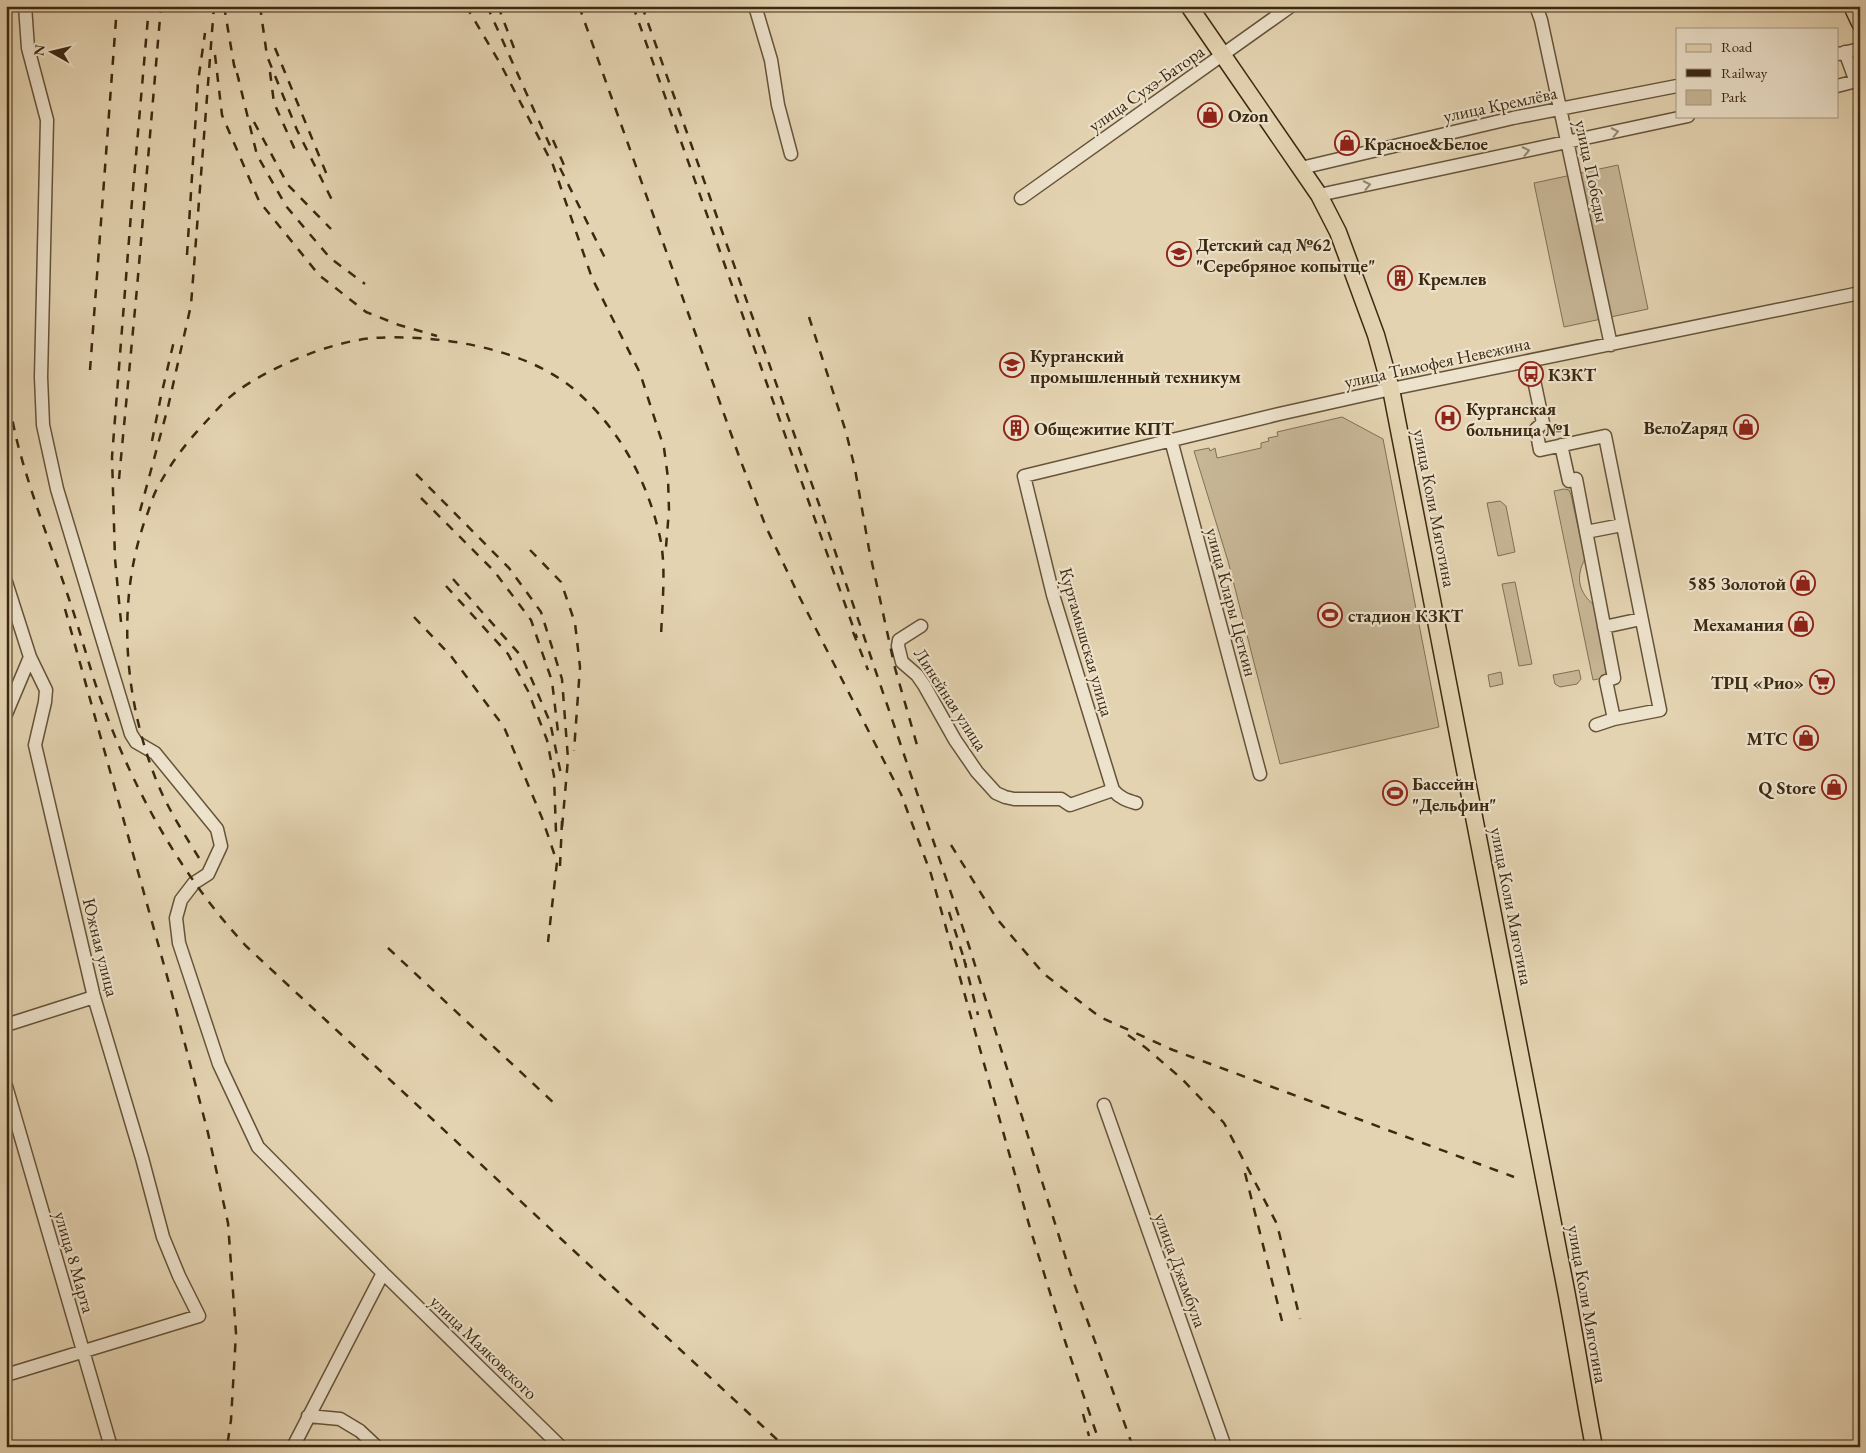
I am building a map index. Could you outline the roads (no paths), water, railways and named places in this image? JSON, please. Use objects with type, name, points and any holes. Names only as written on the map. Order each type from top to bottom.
[{"type":"main road","name":"улица Коли Мяготина","points":[[1189,6],[1319,194],[1338,232],[1376,335],[1391,389],[1561,1265],[1594,1447]]},
{"type":"main road","points":[[1852,6],[1860,24]]},
{"type":"street","name":"улица Маяковского","points":[[25,6],[28,48],[47,120],[41,378],[43,425],[57,489],[131,734],[136,742],[156,753],[216,829],[221,846],[208,874],[194,883],[181,900],[176,918],[179,943],[219,1064],[258,1147],[561,1447]]},
{"type":"street","points":[[755,6],[771,60],[778,105],[791,154]]},
{"type":"street","name":"улица Сухэ-Батора","points":[[1021,198],[1292,6]]},
{"type":"street","name":"улица Победы","points":[[1536,6],[1541,20],[1561,109],[1611,345]]},
{"type":"street","points":[[1838,86],[1858,81],[1841,53],[1860,49]]},
{"type":"street","name":"улица Кремлёва","points":[[1302,168],[1428,137],[1676,86]]},
{"type":"street","points":[[1319,194],[1679,118]]},
{"type":"street","name":"улица Тимофея Невежина","points":[[1024,476],[1391,389],[1860,294]]},
{"type":"street","points":[[1530,361],[1543,423],[1536,429],[1540,450],[1605,436],[1660,710],[1614,719],[1596,725]]},
{"type":"street","name":"улица Клары Цеткин","points":[[1171,440],[1260,774]]},
{"type":"street","points":[[1561,445],[1569,481],[1576,479],[1614,678],[1606,680],[1614,719]]},
{"type":"street","name":"Куртамышская улица","points":[[1024,476],[1053,595],[1113,790]]},
{"type":"street","points":[[1586,532],[1622,524]]},
{"type":"street","name":"Южная улица","points":[[6,582],[30,657],[46,690],[35,745],[94,997],[142,1158],[162,1237],[199,1316],[82,1352]]},
{"type":"street","points":[[1604,627],[1641,619]]},
{"type":"street","name":"Линейная улица","points":[[921,626],[899,640],[898,646],[902,662],[917,675],[955,740],[977,772],[996,793],[1005,798],[1014,799],[1061,799],[1070,805],[1113,790]]},
{"type":"street","points":[[6,714],[30,657]]},
{"type":"street","points":[[1113,790],[1125,800],[1136,802]]},
{"type":"street","points":[[6,1025],[94,997]]},
{"type":"street","name":"улица 8 Марта","points":[[6,1086],[111,1447]]},
{"type":"street","name":"улица Джамбула","points":[[1104,1105],[1226,1447]]},
{"type":"street","points":[[293,1447],[384,1273]]},
{"type":"street","points":[[6,1375],[82,1352]]},
{"type":"street","points":[[308,1416],[340,1419],[360,1431],[377,1447]]},
{"type":"railway","points":[[6,17],[7,6]]},
{"type":"railway","points":[[90,370],[117,6]]},
{"type":"railway","points":[[121,622],[115,559],[112,457],[149,6]]},
{"type":"railway","points":[[119,479],[161,6]]},
{"type":"railway","points":[[140,511],[168,407],[191,305],[214,6]]},
{"type":"railway","points":[[224,6],[234,65],[239,80]]},
{"type":"railway","points":[[260,6],[267,56],[297,130],[333,202]]},
{"type":"railway","points":[[466,6],[501,65],[553,165],[592,278],[640,373],[664,448],[668,478],[669,510],[666,547]]},
{"type":"railway","points":[[487,6],[552,150]]},
{"type":"railway","points":[[498,6],[514,48]]},
{"type":"railway","points":[[579,6],[766,527],[799,596],[901,794],[931,874],[1030,1228],[1065,1341],[1101,1447]]},
{"type":"railway","points":[[633,6],[857,638]]},
{"type":"railway","points":[[642,6],[820,507],[970,949],[1071,1275],[1133,1447]]},
{"type":"railway","points":[[187,255],[198,82],[205,33]]},
{"type":"railway","points":[[275,48],[329,180]]},
{"type":"railway","points":[[215,55],[222,115],[259,201],[319,275],[366,312],[399,325],[437,336]]},
{"type":"railway","points":[[270,72],[274,103],[296,152]]},
{"type":"railway","points":[[237,73],[257,155],[286,206],[330,258],[365,284]]},
{"type":"railway","points":[[254,122],[288,185],[331,229]]},
{"type":"railway","points":[[553,140],[567,172]]},
{"type":"railway","points":[[560,168],[608,264]]},
{"type":"railway","points":[[809,317],[846,432],[895,668],[917,745]]},
{"type":"railway","points":[[199,858],[159,788],[144,745],[136,712],[130,679],[128,644],[128,610],[131,577],[138,544],[153,498],[157,488],[179,453],[232,396],[266,373],[302,357],[340,344],[357,340],[399,337],[453,342],[481,347],[533,364],[556,376],[576,391],[605,421],[629,456],[647,493],[659,533],[663,558],[661,637]]},
{"type":"railway","points":[[152,441],[174,341]]},
{"type":"railway","points":[[6,386],[24,465],[105,711],[147,805],[164,836],[202,893],[246,946],[785,1447]]},
{"type":"railway","points":[[416,474],[509,568],[541,612],[562,679],[568,759],[562,828]]},
{"type":"railway","points":[[421,498],[494,571],[531,620],[552,681],[558,732]]},
{"type":"railway","points":[[530,550],[561,582],[575,623],[580,667],[574,751]]},
{"type":"railway","points":[[453,579],[522,657],[550,722],[562,779]]},
{"type":"railway","points":[[446,586],[508,654],[528,691],[547,740],[554,776],[556,832]]},
{"type":"railway","points":[[65,609],[172,994],[208,1133],[228,1223],[236,1333],[231,1420],[227,1447]]},
{"type":"railway","points":[[414,617],[451,656],[504,727],[542,818],[557,862],[548,942]]},
{"type":"railway","points":[[853,632],[868,670]]},
{"type":"railway","points":[[560,866],[562,821]]},
{"type":"railway","points":[[951,845],[997,919],[1044,974],[1100,1017],[1173,1050],[1514,1177]]},
{"type":"railway","points":[[949,912],[966,965]]},
{"type":"railway","points":[[388,948],[556,1105]]},
{"type":"railway","points":[[964,959],[978,1015]]},
{"type":"railway","points":[[1128,1035],[1182,1079],[1224,1123],[1277,1224],[1300,1319]]},
{"type":"railway","points":[[1245,1173],[1282,1321]]},
{"type":"railway","points":[[1083,1414],[1089,1436]]},
{"type":"place","name":"Ozon","points":[[1210,115]]},
{"type":"place","name":"Красное&Белое","points":[[1347,143]]},
{"type":"place","name":"Детский сад №62 \"Серебряное копытце\"","points":[[1179,254]]},
{"type":"place","name":"Кремлев","points":[[1400,278]]},
{"type":"place","name":"Курганский промышленный техникум","points":[[1012,365]]},
{"type":"place","name":"КЗКТ","points":[[1531,374]]},
{"type":"place","name":"Курганская больница №1","points":[[1448,418]]},
{"type":"place","name":"ВелоZаряд","points":[[1746,427]]},
{"type":"place","name":"Общежитие КПТ","points":[[1016,428]]},
{"type":"place","name":"585 Золотой","points":[[1803,583]]},
{"type":"place","name":"стадион КЗКТ","points":[[1330,615]]},
{"type":"place","name":"Мехамания","points":[[1801,624]]},
{"type":"place","name":"ТРЦ «Рио»","points":[[1822,682]]},
{"type":"place","name":"МТС","points":[[1806,738]]},
{"type":"place","name":"Q Store","points":[[1834,787]]},
{"type":"place","name":"Бассейн \"Дельфин\"","points":[[1395,793]]}]
